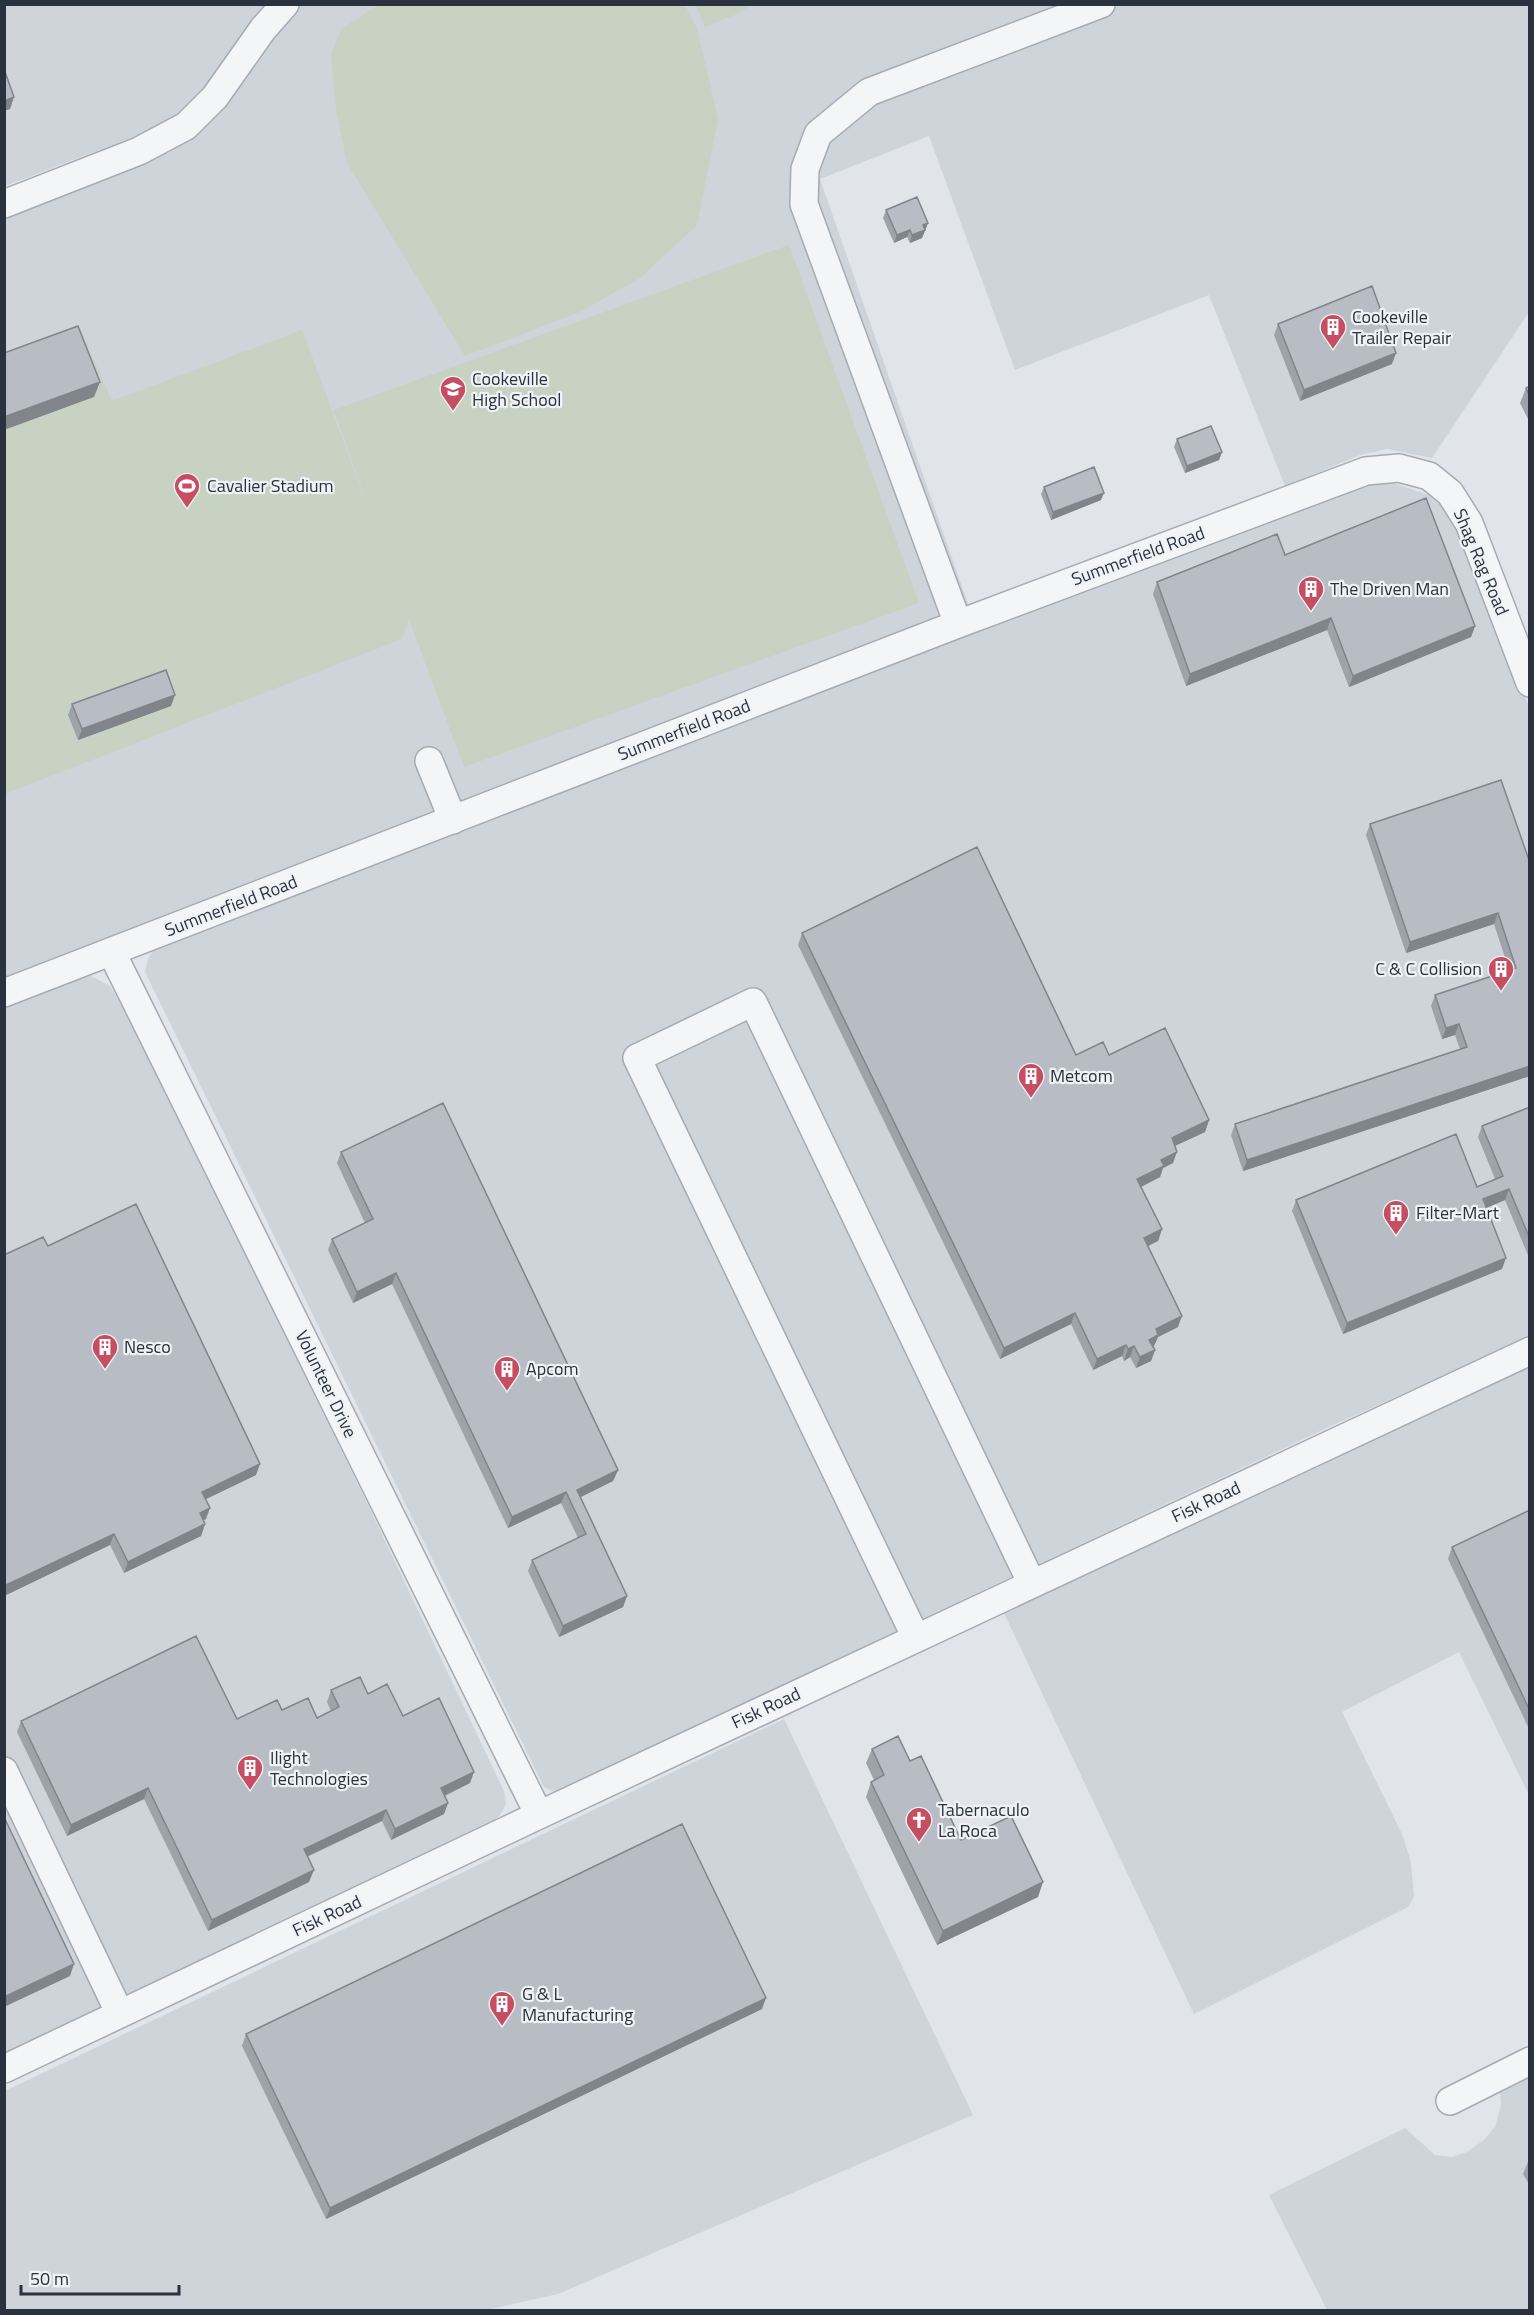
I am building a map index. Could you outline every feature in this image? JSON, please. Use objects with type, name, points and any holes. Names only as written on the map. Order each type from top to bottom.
[{"type":"street","points":[[4,204],[139,151],[186,126],[215,97],[263,29],[285,4]]},
{"type":"street","points":[[958,624],[804,204],[805,170],[818,134],[870,92],[1101,4]]},
{"type":"street","name":"Shag Rag Road","points":[[1366,471],[1399,468],[1429,476],[1450,492],[1469,523],[1530,683]]},
{"type":"street","name":"Summerfield Road","points":[[4,993],[958,624],[1366,471]]},
{"type":"street","points":[[429,761],[453,819]]},
{"type":"street","name":"Volunteer Drive","points":[[112,953],[539,1815]]},
{"type":"street","points":[[916,1638],[637,1058],[753,1002],[1032,1584]]},
{"type":"street","name":"Fisk Road","points":[[4,2069],[539,1815],[1530,1351]]},
{"type":"street","points":[[4,1771],[120,2014]]},
{"type":"street","points":[[1450,2101],[1530,2061]]},
{"type":"shaded area","name":"Cookeville High School","points":[[4,5],[1529,5],[1529,312],[1432,458],[1387,449],[1360,455],[1285,486],[1209,295],[1015,370],[929,136],[820,179],[968,604],[5,979],[5,219],[172,151],[162,126],[5,186]]},
{"type":"shaded area","points":[[1352,483],[1396,484],[1428,495],[1452,514],[1460,525],[1529,707],[1529,1337],[1333,1425],[563,1789],[553,1791],[544,1787],[145,972],[148,959],[155,947]]},
{"type":"shaded area","points":[[91,976],[110,986],[127,1015],[367,1503],[504,1791],[506,1804],[499,1816],[489,1825],[5,2052],[5,1003],[69,977]]},
{"type":"shaded area","points":[[1529,1366],[1529,1795],[1459,1652],[1342,1712],[1402,1834],[1411,1862],[1414,1897],[1408,1907],[1194,2014],[1004,1613]]},
{"type":"shaded area","points":[[784,1719],[973,2115],[558,2294],[486,2310],[5,2310],[5,2091]]},
{"type":"shaded area","points":[[1529,2078],[1529,2310],[1327,2310],[1269,2195],[1405,2128],[1435,2155],[1452,2157],[1467,2152],[1484,2140],[1495,2127],[1501,2105],[1500,2093]]},
{"type":"green space","points":[[379,5],[684,5],[697,28],[718,119],[697,225],[640,278],[580,312],[465,356],[347,163],[336,108],[331,55],[341,29]]},
{"type":"green space","points":[[696,5],[752,5],[705,27]]},
{"type":"green space","points":[[789,245],[919,603],[464,767],[409,619],[402,639],[5,794],[5,360],[81,331],[112,401],[302,330],[379,537],[334,410]]},
{"type":"building","points":[[4,69],[14,97],[4,101]]},
{"type":"building","points":[[917,197],[928,223],[923,225],[925,230],[912,235],[910,230],[897,235],[886,210]]},
{"type":"building","name":"Cookeville Trailer Repair","points":[[1372,286],[1396,353],[1304,390],[1278,324]]},
{"type":"building","points":[[78,326],[100,382],[4,417],[4,353]]},
{"type":"building","points":[[1211,426],[1222,452],[1187,466],[1177,439]]},
{"type":"building","points":[[1094,467],[1104,493],[1053,512],[1044,487]]},
{"type":"building","name":"The Driven Man","points":[[1426,498],[1475,626],[1353,676],[1331,618],[1190,674],[1157,582],[1277,534],[1285,555]]},
{"type":"building","points":[[166,670],[175,695],[82,729],[72,704]]},
{"type":"building","name":"C & C Collision","points":[[1501,780],[1530,863],[1530,1066],[1247,1160],[1235,1124],[1467,1047],[1459,1024],[1446,1028],[1435,995],[1516,968],[1498,913],[1410,942],[1370,824]]},
{"type":"building","name":"Metcom","points":[[977,847],[1076,1055],[1103,1042],[1109,1055],[1165,1028],[1209,1120],[1172,1138],[1177,1152],[1161,1160],[1164,1166],[1137,1179],[1162,1229],[1144,1238],[1182,1316],[1156,1329],[1158,1335],[1149,1340],[1155,1350],[1140,1357],[1134,1346],[1128,1349],[1126,1345],[1097,1359],[1075,1313],[1004,1348],[802,933]]},
{"type":"building","name":"Apcom","points":[[443,1103],[618,1470],[577,1490],[627,1596],[563,1626],[532,1560],[586,1534],[566,1492],[512,1517],[396,1273],[357,1292],[332,1239],[373,1219],[341,1152]]},
{"type":"building","name":"Filter-Mart","points":[[1530,1107],[1530,1239],[1509,1189],[1483,1199],[1506,1258],[1347,1323],[1296,1200],[1456,1134],[1477,1187],[1503,1176],[1482,1126]]},
{"type":"building","name":"Nesco","points":[[136,1204],[260,1464],[202,1492],[210,1508],[200,1513],[205,1524],[128,1562],[114,1534],[4,1586],[4,1255],[43,1237],[48,1246]]},
{"type":"building","points":[[1530,1510],[1530,1711],[1452,1547]]},
{"type":"building","name":"Ilight Technologies","points":[[196,1636],[237,1719],[277,1700],[282,1710],[308,1698],[317,1718],[339,1707],[331,1690],[360,1677],[368,1694],[387,1684],[403,1716],[439,1698],[474,1772],[441,1788],[448,1803],[395,1829],[386,1810],[304,1849],[314,1870],[212,1920],[148,1788],[71,1825],[21,1721]]},
{"type":"building","name":"Tabernaculo La Roca","points":[[898,1736],[910,1761],[921,1756],[961,1840],[1011,1816],[1043,1882],[943,1931],[871,1782],[884,1775],[872,1749]]},
{"type":"building","points":[[4,1817],[74,1964],[4,1997]]},
{"type":"building","name":"G & L Manufacturing","points":[[682,1824],[766,1998],[330,2208],[246,2034]]},
{"type":"place","name":"Cookeville Trailer Repair","points":[[1333,350]]},
{"type":"place","name":"Cookeville High School","points":[[453,412]]},
{"type":"place","name":"Cavalier Stadium","points":[[187,509]]},
{"type":"place","name":"The Driven Man","points":[[1311,612]]},
{"type":"place","name":"C & C Collision","points":[[1501,992]]},
{"type":"place","name":"Metcom","points":[[1031,1099]]},
{"type":"place","name":"Filter-Mart","points":[[1396,1236]]},
{"type":"place","name":"Nesco","points":[[105,1370]]},
{"type":"place","name":"Apcom","points":[[507,1392]]},
{"type":"place","name":"Ilight Technologies","points":[[250,1791]]},
{"type":"place","name":"Tabernaculo La Roca","points":[[919,1843]]},
{"type":"place","name":"G & L Manufacturing","points":[[502,2027]]}]
